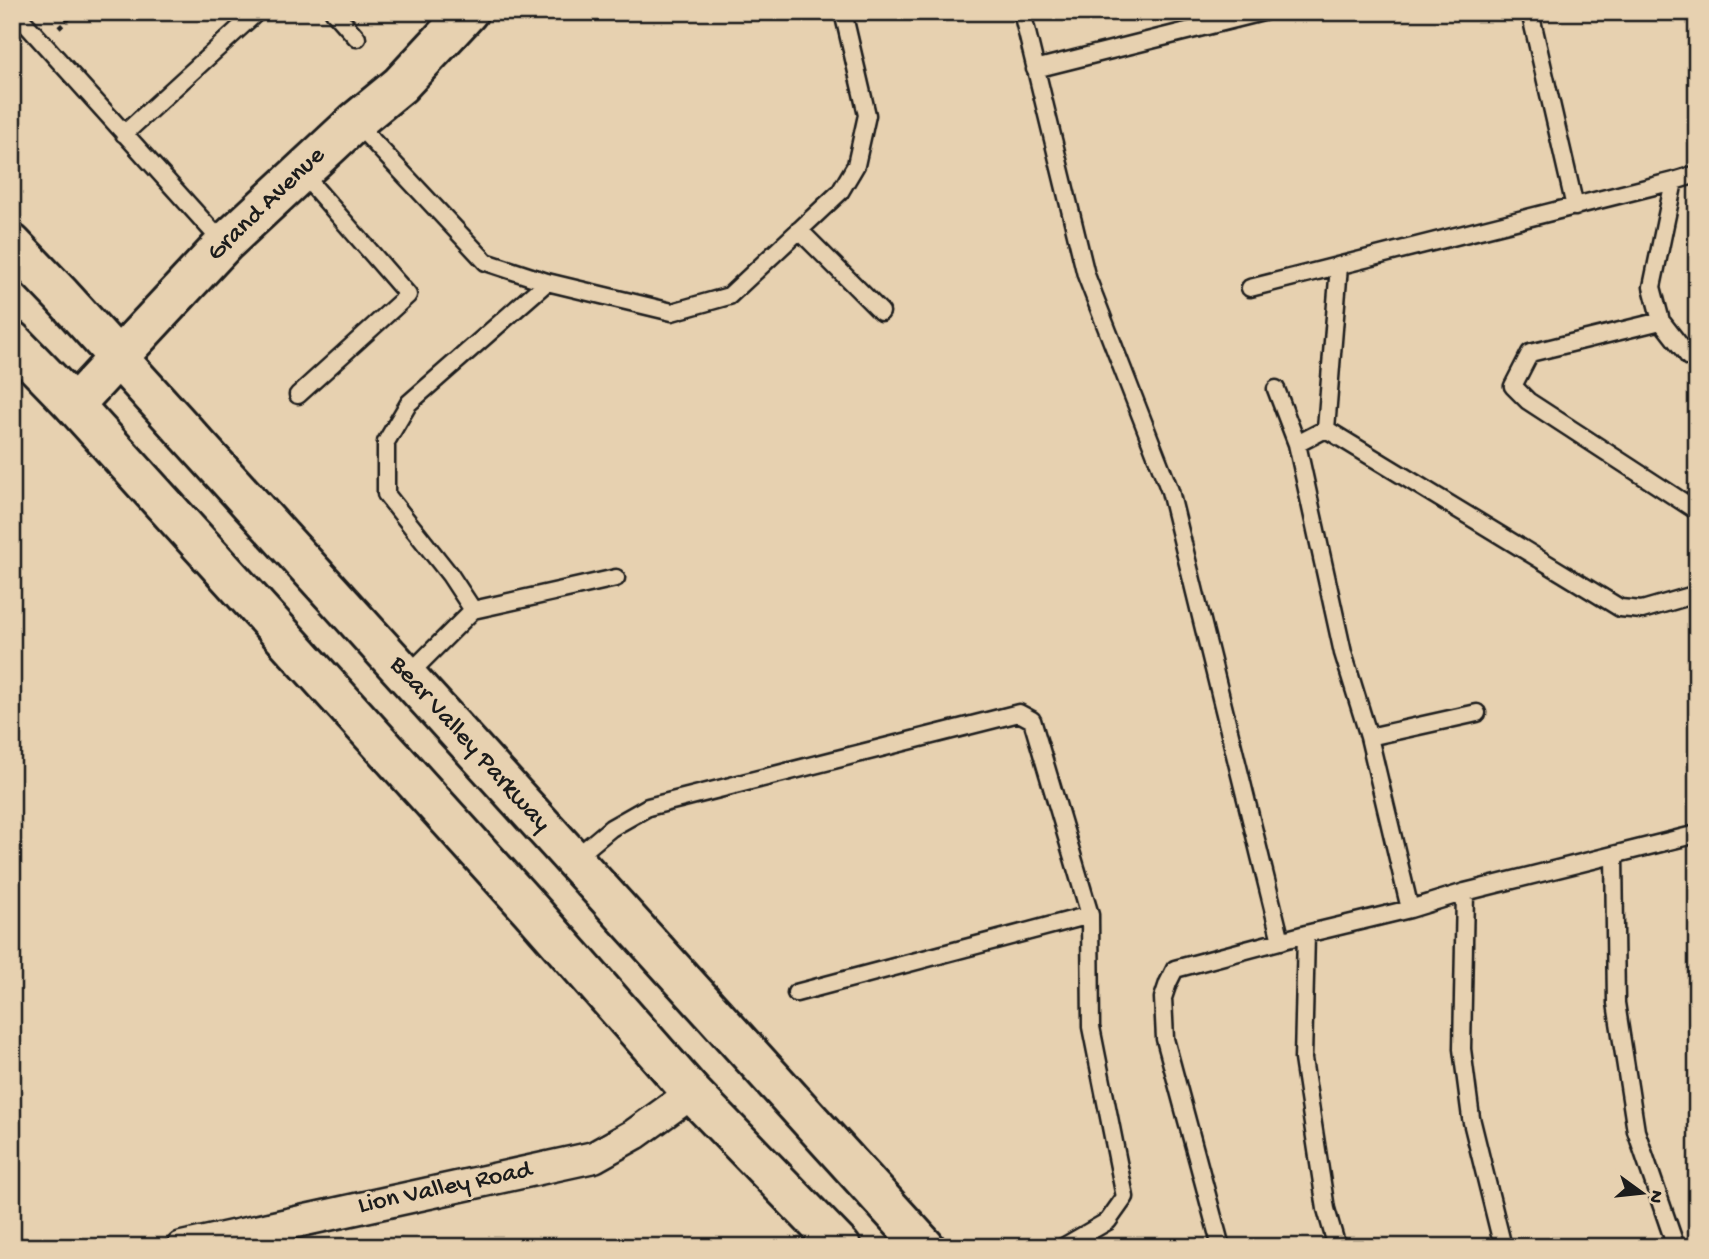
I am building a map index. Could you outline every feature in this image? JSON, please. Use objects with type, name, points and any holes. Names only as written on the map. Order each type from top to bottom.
[{"type":"main road","name":"Grand Avenue","points":[[74,405],[224,244],[355,122],[400,85],[468,12]]},
{"type":"main road","name":"Bear Valley Parkway","points":[[12,244],[925,1247]]},
{"type":"main road","points":[[12,341],[74,405],[530,909],[692,1093],[841,1247]]},
{"type":"street","name":"Lion Valley Road","points":[[182,1247],[594,1157],[635,1134],[692,1093]]},
{"type":"lane","points":[[15,12],[224,244]]},
{"type":"lane","points":[[124,134],[257,12]]},
{"type":"lane","points":[[334,12],[357,38]]},
{"type":"lane","points":[[355,122],[486,262],[547,282],[672,312],[729,296],[840,192],[856,165],[867,115],[842,12]]},
{"type":"lane","points":[[1022,12],[1086,275],[1170,491],[1281,941]]},
{"type":"lane","points":[[1035,69],[1263,12]]},
{"type":"lane","points":[[1530,12],[1575,207]]},
{"type":"lane","points":[[298,395],[408,295],[301,172]]},
{"type":"lane","points":[[1250,288],[1697,174]]},
{"type":"lane","points":[[1674,181],[1652,287],[1661,321],[1689,357],[1697,360]]},
{"type":"lane","points":[[799,230],[881,312]]},
{"type":"lane","points":[[1326,429],[1339,266]]},
{"type":"lane","points":[[473,610],[450,575],[386,494],[386,442],[409,403],[547,282]]},
{"type":"lane","points":[[1661,321],[1530,353],[1513,386],[1528,401],[1697,511]]},
{"type":"lane","points":[[1276,388],[1297,444],[1343,653],[1369,737],[1410,909]]},
{"type":"lane","points":[[1297,444],[1326,429]]},
{"type":"lane","points":[[1326,429],[1620,608],[1642,610],[1697,594]]},
{"type":"lane","points":[[407,676],[473,610],[616,578]]},
{"type":"lane","points":[[573,859],[611,828],[648,807],[1019,713],[1032,720],[1090,915],[1091,1027],[1125,1197],[1108,1221],[1063,1247]]},
{"type":"lane","points":[[1369,737],[1477,713]]},
{"type":"lane","points":[[1221,1247],[1165,1039],[1163,998],[1175,969],[1697,834]]},
{"type":"lane","points":[[1614,855],[1616,1003],[1636,1131],[1676,1247]]},
{"type":"lane","points":[[1465,892],[1462,1049],[1471,1118],[1503,1247]]},
{"type":"lane","points":[[796,993],[1090,915]]},
{"type":"lane","points":[[1306,934],[1303,1059],[1326,1209],[1338,1247]]}]
